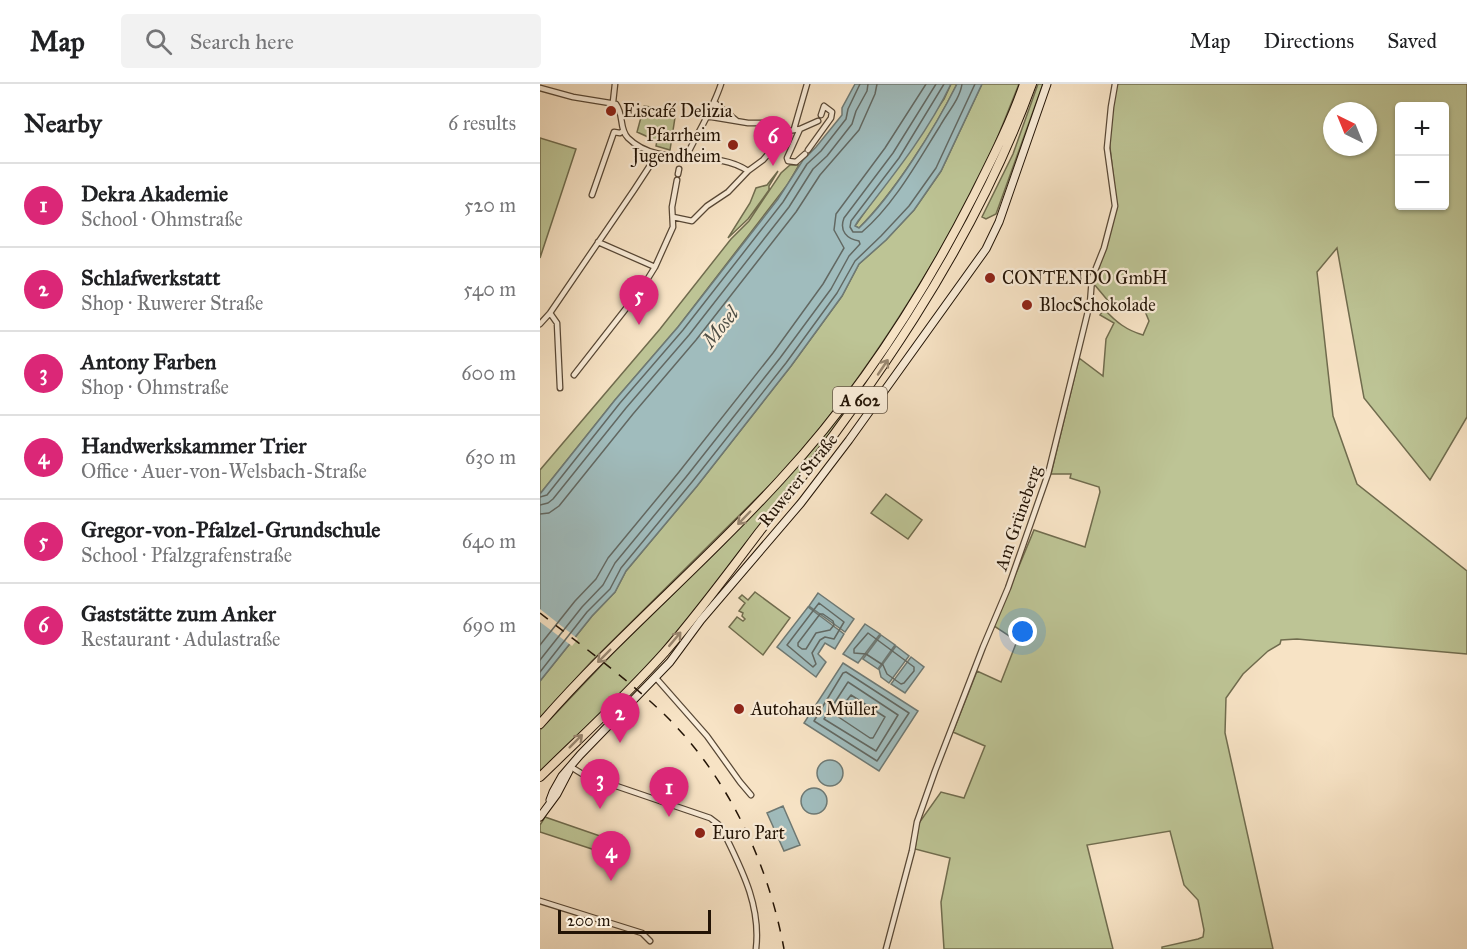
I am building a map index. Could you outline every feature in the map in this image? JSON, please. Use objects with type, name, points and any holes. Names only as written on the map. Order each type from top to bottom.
[{"type":"highway","name":"A 602","points":[[540,724],[585,675],[781,479],[851,395],[899,326],[933,271],[986,171],[1024,84]]},
{"type":"highway","name":"A 602","points":[[540,777],[665,652],[852,411],[905,332],[948,261],[993,176],[1032,84]]},
{"type":"main road","name":"Ruwerer Straße","points":[[540,817],[580,755],[656,678],[701,620],[801,503],[986,249],[999,222],[1047,84]]},
{"type":"street","points":[[613,102],[615,84]]},
{"type":"street","points":[[686,157],[715,103],[721,84]]},
{"type":"street","points":[[807,84],[788,161],[796,162],[807,152],[833,115],[831,110],[824,106],[821,115]]},
{"type":"street","name":"Am Grüneberg","points":[[886,949],[921,812],[983,646],[1008,588],[1052,461],[1089,303],[1092,278],[1104,248],[1115,206],[1107,148],[1115,84]]},
{"type":"street","points":[[540,88],[573,98],[613,102],[620,109],[623,131],[630,140],[655,154],[709,158],[741,166],[748,171]]},
{"type":"street","points":[[715,103],[737,121]]},
{"type":"street","points":[[706,116],[748,123],[777,123],[788,131]]},
{"type":"street","points":[[673,218],[692,221],[763,160],[788,131],[818,121]]},
{"type":"street","points":[[592,195],[614,132],[623,131]]},
{"type":"street","points":[[540,323],[550,314],[651,165],[655,154]]},
{"type":"street","points":[[574,375],[642,288],[655,267],[673,228],[672,207],[677,180]]},
{"type":"street","points":[[598,242],[655,267]]},
{"type":"street","points":[[550,314],[557,323],[560,388]]},
{"type":"street","points":[[656,678],[707,736],[752,795]]},
{"type":"street","points":[[571,768],[584,775],[710,818],[720,827],[750,889],[755,918],[756,949]]},
{"type":"street","points":[[540,901],[642,933],[650,940]]},
{"type":"green space","points":[[951,84],[957,84],[913,160],[872,214],[859,228],[855,226],[944,99]]},
{"type":"green space","points":[[982,84],[1019,84],[973,192],[911,299],[859,377],[781,474],[591,662],[540,718],[540,681],[592,616],[615,592],[626,571],[697,486],[791,366],[842,296],[859,264],[914,210],[941,171]]},
{"type":"green space","points":[[1038,84],[1043,84],[996,214],[986,219],[982,217],[1013,154]]},
{"type":"green space","points":[[1114,84],[1467,84],[1467,417],[1430,480],[1364,398],[1337,248],[1317,272],[1333,416],[1357,484],[1467,571],[1467,654],[1297,639],[1281,640],[1280,644],[1268,651],[1243,674],[1226,698],[1225,733],[1273,949],[1162,949],[1162,947],[1203,937],[1204,930],[1198,900],[1184,885],[1170,831],[1087,845],[1113,949],[944,949],[941,902],[950,858],[915,849],[919,823],[941,792],[964,798],[985,746],[953,732],[977,671],[1001,682],[1017,641],[994,626],[1034,530],[1085,547],[1100,492],[1099,487],[1070,478],[1071,474],[1051,474],[1079,358],[1103,376],[1106,339],[1114,323],[1100,315],[1104,309],[1131,331],[1143,335],[1149,321],[1142,304],[1114,308],[1094,284],[1117,208],[1109,139]]},
{"type":"green space","points":[[644,106],[676,111],[670,150],[656,146],[657,141],[637,132]]},
{"type":"green space","points":[[540,138],[576,149],[540,258]]},
{"type":"green space","points":[[790,165],[799,165],[788,184],[678,327],[615,400],[540,494],[540,470],[660,329],[731,239],[749,221],[781,173]]},
{"type":"green space","points":[[778,171],[769,190],[748,219],[728,238],[750,203],[756,188],[767,185]]},
{"type":"green space","points":[[874,368],[876,371],[799,477],[746,548],[690,616],[633,681],[540,772],[540,730],[614,652],[725,543]]},
{"type":"green space","points":[[886,494],[922,520],[908,539],[871,513]]},
{"type":"green space","points":[[755,592],[790,618],[763,655],[729,627],[737,617],[743,621],[745,619],[742,616],[743,613],[739,611],[745,603],[739,598],[742,595],[748,600]]},
{"type":"green space","points":[[545,817],[600,836],[595,850],[540,832],[540,825]]},
{"type":"water","name":"Mosel","points":[[855,84],[951,84],[920,138],[858,221],[855,226],[859,228],[886,197],[913,160],[957,84],[982,84],[941,171],[914,210],[859,264],[842,296],[791,366],[697,486],[626,571],[615,592],[592,616],[540,681],[540,494],[615,400],[678,327],[778,199],[803,160],[842,115],[842,108]]},
{"type":"water","points":[[818,593],[854,619],[845,632],[809,606]]},
{"type":"water","points":[[808,607],[844,634],[835,649],[825,643],[818,654],[826,662],[816,677],[777,647]]},
{"type":"water","points":[[865,624],[880,634],[858,663],[843,654]]},
{"type":"water","points":[[881,635],[895,645],[878,669],[863,659]]},
{"type":"water","points":[[896,646],[909,656],[889,683],[881,677],[879,669]]},
{"type":"water","points":[[911,657],[924,667],[905,693],[891,684]]},
{"type":"water","points":[[843,663],[918,711],[879,771],[804,723]]},
{"type":"water","points":[[830,760],[839,764],[843,773],[839,782],[830,786],[821,782],[817,773],[821,764]]},
{"type":"water","points":[[814,788],[823,792],[827,801],[823,810],[814,814],[805,810],[801,801],[805,792]]},
{"type":"water","points":[[783,806],[800,845],[784,851],[767,813]]},
{"type":"pier","points":[[540,609],[578,639],[572,646],[540,622]]},
{"type":"railway","points":[[540,613],[652,703],[689,741],[709,767],[743,824],[756,854],[768,885],[784,949]]},
{"type":"place","name":"Eiscafé Delizia","points":[[611,111]]},
{"type":"place","name":"Pfarrheim Jugendheim","points":[[733,145]]},
{"type":"place","name":"Gaststätte zum Anker","points":[[773,166]]},
{"type":"place","name":"CONTENDO GmbH","points":[[990,278]]},
{"type":"place","name":"BlocSchokolade","points":[[1027,305]]},
{"type":"place","name":"Gregor-von-Pfalzel-Grundschule","points":[[639,325]]},
{"type":"place","name":"Autohaus Müller","points":[[739,709]]},
{"type":"place","name":"Schlafwerkstatt","points":[[620,743]]},
{"type":"place","name":"Antony Farben","points":[[600,809]]},
{"type":"place","name":"Dekra Akademie","points":[[669,817]]},
{"type":"place","name":"Euro Part","points":[[700,833]]},
{"type":"place","name":"Handwerkskammer Trier","points":[[611,881]]}]
